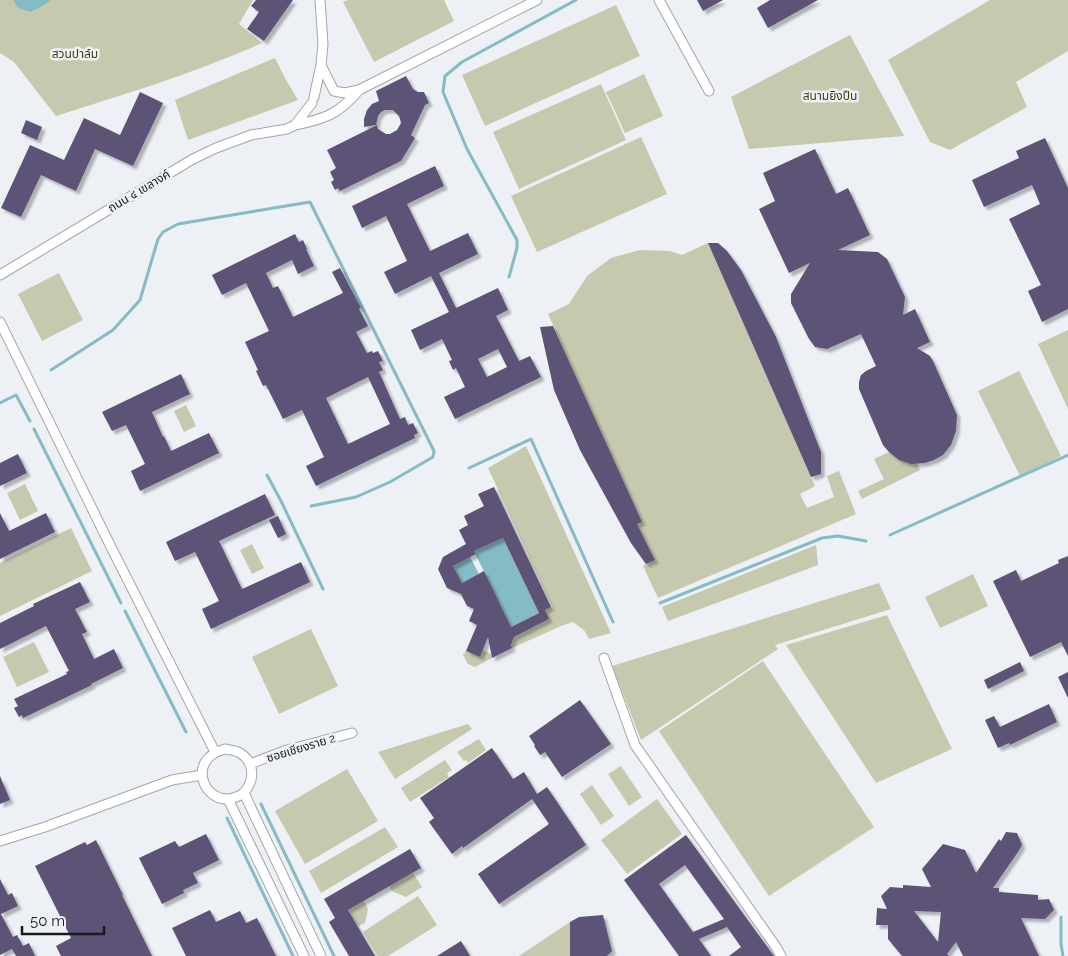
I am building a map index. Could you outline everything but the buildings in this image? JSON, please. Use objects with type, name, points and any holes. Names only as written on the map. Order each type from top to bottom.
[{"type":"street","points":[[291,127],[313,100],[321,65],[323,44],[320,0]]},
{"type":"street","points":[[321,65],[334,91],[345,93],[359,90],[537,0]]},
{"type":"street","points":[[659,0],[709,91]]},
{"type":"street","name":"ถนน ๔ เขลางค์","points":[[0,275],[193,159],[251,135],[291,127],[332,114],[348,103],[359,90]]},
{"type":"street","points":[[0,322],[215,752]]},
{"type":"street","points":[[604,658],[635,746],[781,956]]},
{"type":"street","name":"ซอยเชียงราย 2","points":[[250,764],[288,750],[352,732]]},
{"type":"street","points":[[225,749],[233,750],[246,758],[250,764],[252,774],[250,783],[244,793],[228,799],[216,797],[206,788],[202,775],[203,767],[215,752],[225,749]]},
{"type":"street","points":[[0,841],[45,827],[172,780],[202,775]]},
{"type":"street","points":[[244,793],[321,956]]},
{"type":"street","points":[[228,799],[304,956]]},
{"type":"green space","name":"สวนปาล์ม","points":[[0,0],[253,0],[239,24],[262,43],[186,73],[56,116],[14,62],[0,53]]},
{"type":"green space","points":[[348,0],[444,0],[454,21],[374,62],[343,2]]},
{"type":"green space","points":[[990,0],[1068,0],[1068,51],[1016,82],[1027,107],[950,150],[930,142],[888,60]]},
{"type":"green space","points":[[616,5],[640,56],[485,126],[462,75]]},
{"type":"green space","name":"สนามยิงปืน","points":[[850,35],[904,136],[749,149],[731,97]]},
{"type":"green space","points":[[275,58],[298,100],[188,140],[175,100]]},
{"type":"green space","points":[[644,74],[663,116],[625,133],[606,92]]},
{"type":"green space","points":[[601,84],[626,140],[519,189],[493,132]]},
{"type":"green space","points":[[641,137],[667,194],[537,252],[511,196]]},
{"type":"green space","points":[[708,243],[815,486],[800,494],[807,508],[834,497],[827,476],[839,471],[856,514],[658,598],[643,566],[655,559],[637,524],[642,522],[548,314],[569,304],[587,276],[611,258],[640,250],[670,251],[682,255]]},
{"type":"green space","points":[[59,273],[83,320],[42,341],[18,294]]},
{"type":"green space","points":[[1068,330],[1068,409],[1038,344]]},
{"type":"green space","points":[[1019,371],[1061,456],[1020,476],[978,391]]},
{"type":"green space","points":[[186,405],[196,426],[184,432],[174,411]]},
{"type":"green space","points":[[526,446],[611,633],[589,639],[584,630],[573,622],[512,648],[511,645],[514,637],[549,619],[545,610],[551,607],[554,610],[488,468]]},
{"type":"green space","points":[[889,452],[917,463],[920,470],[862,499],[858,491],[884,479],[874,459]]},
{"type":"green space","points":[[25,484],[38,511],[20,520],[7,493]]},
{"type":"green space","points":[[71,528],[92,571],[0,616],[0,563]]},
{"type":"green space","points":[[252,544],[264,568],[252,574],[240,550]]},
{"type":"green space","points":[[816,545],[818,565],[668,621],[662,607]]},
{"type":"green space","points":[[973,574],[988,606],[940,628],[925,597]]},
{"type":"green space","points":[[879,583],[891,609],[775,645],[778,649],[641,740],[612,666]]},
{"type":"green space","points":[[887,615],[952,749],[876,783],[786,645]]},
{"type":"green space","points":[[311,629],[338,686],[279,714],[252,657]]},
{"type":"green space","points":[[34,642],[49,672],[17,687],[3,657]]},
{"type":"green space","points":[[483,650],[491,654],[492,658],[475,667],[468,664],[463,655],[466,651],[480,657]]},
{"type":"green space","points":[[763,661],[874,827],[769,896],[659,731]]},
{"type":"green space","points":[[468,724],[472,729],[395,779],[378,752]]},
{"type":"green space","points":[[479,739],[486,750],[468,763],[466,760],[464,761],[457,752]]},
{"type":"green space","points":[[445,760],[452,770],[447,773],[449,777],[410,802],[401,788]]},
{"type":"green space","points":[[621,766],[642,797],[629,806],[608,774]]},
{"type":"green space","points":[[347,769],[378,821],[305,864],[275,811]]},
{"type":"green space","points":[[592,785],[614,816],[601,825],[580,794]]},
{"type":"green space","points":[[657,799],[682,834],[627,874],[601,840]]},
{"type":"green space","points":[[385,827],[398,847],[321,893],[309,871]]},
{"type":"green space","points":[[413,873],[422,887],[406,897],[392,891],[389,886]]},
{"type":"green space","points":[[418,896],[437,925],[388,956],[378,956],[363,932]]},
{"type":"green space","points":[[364,901],[368,909],[365,923],[358,926],[348,910]]},
{"type":"green space","points":[[570,922],[571,956],[519,956]]},
{"type":"water","points":[[13,0],[51,0],[30,12],[18,8]]},
{"type":"water","points":[[503,538],[539,613],[511,627],[474,551]]},
{"type":"water","points":[[470,557],[479,574],[462,583],[453,566]]},
{"type":"waterway","points":[[509,277],[517,248],[517,240],[467,149],[443,92],[445,76],[462,62],[576,0]]},
{"type":"waterway","points":[[51,370],[113,330],[140,300],[158,239],[163,232],[178,224],[310,202],[434,451],[433,457],[390,482],[356,497],[311,506]]},
{"type":"waterway","points":[[0,403],[16,395],[30,421]]},
{"type":"waterway","points":[[34,429],[121,603]]},
{"type":"waterway","points":[[469,468],[531,439],[613,622]]},
{"type":"waterway","points":[[890,535],[1068,455]]},
{"type":"waterway","points":[[267,475],[323,589]]},
{"type":"waterway","points":[[660,603],[822,538],[838,536],[866,541]]},
{"type":"waterway","points":[[125,611],[186,732]]},
{"type":"waterway","points":[[261,804],[334,956]]},
{"type":"waterway","points":[[227,818],[293,956]]},
{"type":"waterway","points":[[1061,917],[1063,956]]}]
